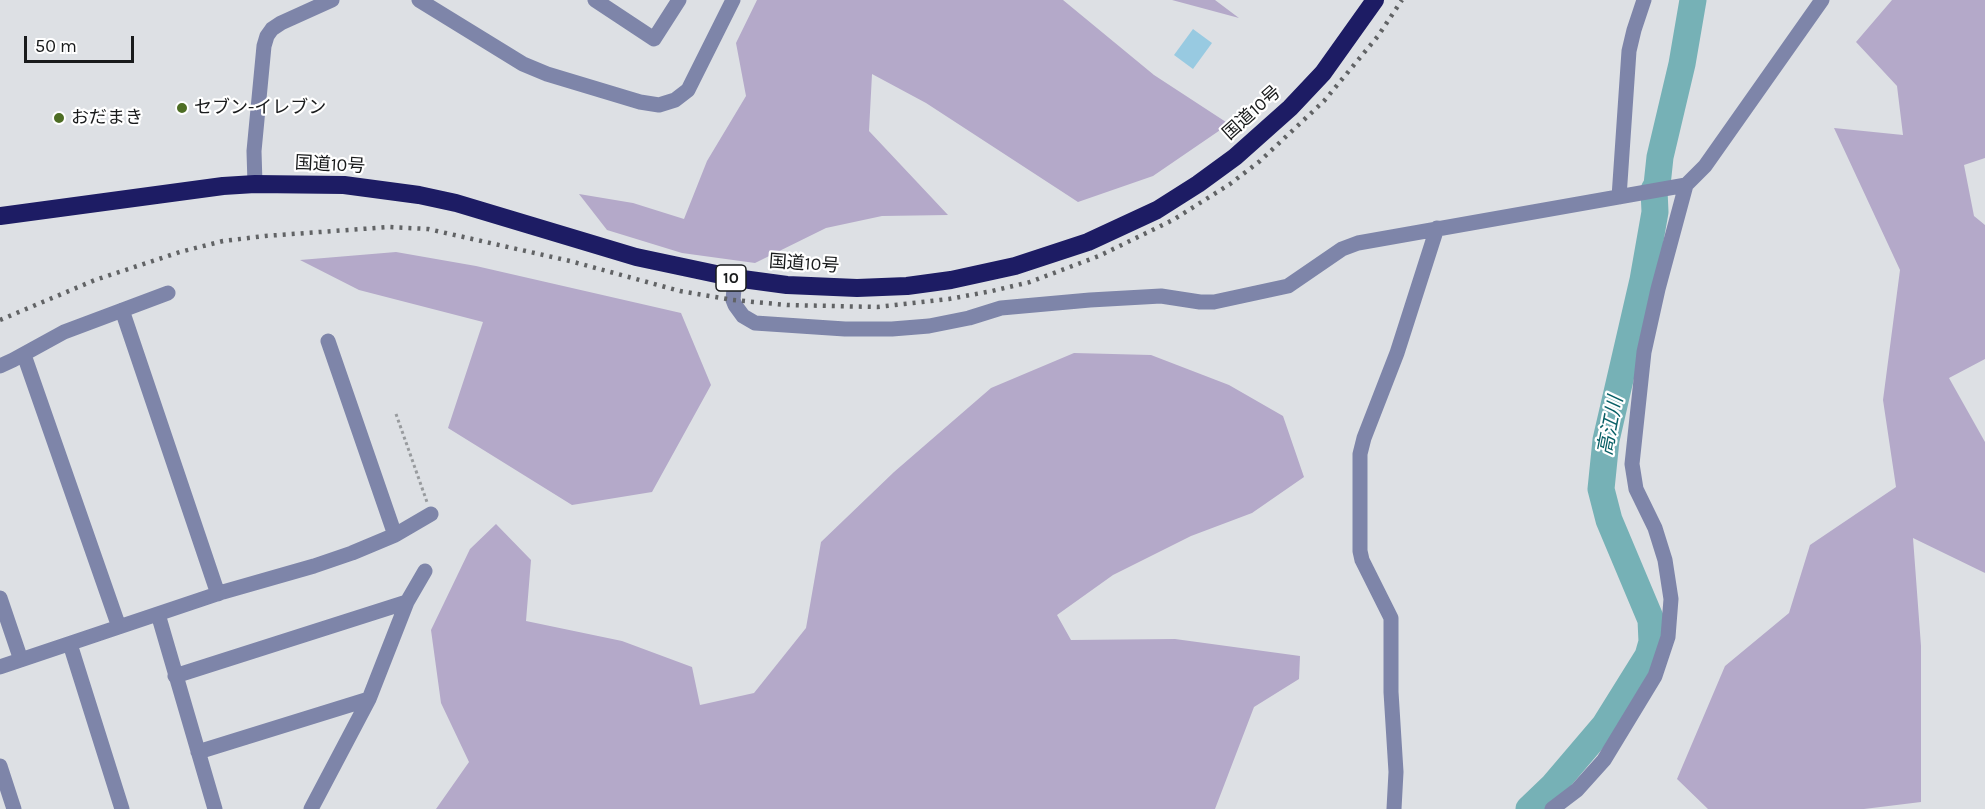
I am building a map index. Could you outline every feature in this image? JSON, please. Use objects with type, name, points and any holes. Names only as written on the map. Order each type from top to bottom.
[{"type":"highway","name":"国道10号","points":[[0,216],[255,184],[344,185],[419,195],[456,203],[636,256],[735,279],[808,287],[876,288],[928,284],[1015,266],[1109,233],[1156,210],[1198,184],[1254,141],[1290,108],[1323,73],[1375,0]]},
{"type":"street","points":[[255,184],[254,151],[264,46],[267,36],[281,23],[332,0]]},
{"type":"street","points":[[419,0],[523,64],[547,74],[640,102],[659,105],[675,100],[688,90],[733,0]]},
{"type":"street","points":[[595,0],[654,39],[679,0]]},
{"type":"street","points":[[1619,197],[1629,51],[1644,0]]},
{"type":"street","points":[[1552,809],[1577,790],[1604,760],[1655,676],[1668,637],[1671,599],[1665,560],[1654,528],[1636,489],[1632,464],[1644,351],[1686,185],[1705,166],[1822,0]]},
{"type":"street","points":[[735,279],[733,300],[735,305],[743,316],[754,322],[845,329],[892,329],[945,324],[1013,306],[1151,296],[1207,303],[1288,286],[1350,245],[1686,185]]},
{"type":"street","points":[[1394,809],[1396,772],[1390,618],[1362,560],[1360,551],[1360,454],[1404,332],[1437,228]]},
{"type":"street","points":[[0,366],[64,332],[168,293]]},
{"type":"street","points":[[122,310],[218,594]]},
{"type":"street","points":[[328,341],[395,535]]},
{"type":"street","points":[[24,355],[119,627]]},
{"type":"street","points":[[0,667],[218,594],[367,548],[431,514]]},
{"type":"street","points":[[311,809],[369,699],[407,602],[425,571]]},
{"type":"street","points":[[0,598],[21,660]]},
{"type":"street","points":[[175,676],[407,602]]},
{"type":"street","points":[[158,614],[215,809]]},
{"type":"street","points":[[70,644],[122,809]]},
{"type":"street","points":[[198,753],[369,699]]},
{"type":"street","points":[[0,766],[14,809]]},
{"type":"path","points":[[396,414],[431,514]]},
{"type":"shaded area","points":[[757,0],[1063,0],[1154,75],[1229,124],[1153,176],[1078,202],[926,103],[872,74],[869,131],[948,215],[882,216],[826,228],[755,263],[682,253],[607,230],[579,194],[633,203],[684,219],[707,161],[746,96],[736,43]]},
{"type":"shaded area","points":[[1172,0],[1215,0],[1239,18]]},
{"type":"shaded area","points":[[1892,0],[1985,0],[1985,158],[1964,165],[1974,216],[1985,225],[1985,359],[1949,378],[1985,442],[1985,573],[1913,538],[1921,646],[1921,802],[1864,809],[1708,809],[1677,779],[1725,666],[1789,613],[1810,545],[1896,487],[1883,400],[1900,270],[1834,128],[1903,135],[1897,86],[1856,42]]},
{"type":"shaded area","points":[[396,252],[476,266],[681,313],[711,385],[652,492],[572,505],[448,428],[483,322],[359,290],[300,260]]},
{"type":"shaded area","points":[[1074,353],[1151,355],[1229,385],[1283,416],[1304,477],[1252,513],[1191,536],[1113,575],[1057,615],[1071,640],[1175,639],[1300,656],[1299,679],[1254,707],[1215,809],[436,809],[469,762],[441,703],[431,630],[470,549],[496,524],[531,560],[526,621],[622,641],[692,667],[700,705],[754,693],[806,628],[821,542],[894,472],[991,388]]},
{"type":"building","points":[[1193,29],[1212,43],[1193,69],[1174,55]]},
{"type":"waterway","name":"高江川","points":[[1529,809],[1553,786],[1605,725],[1648,656],[1652,642],[1651,620],[1609,520],[1601,489],[1606,440],[1643,280],[1655,212],[1654,190],[1657,185],[1660,157],[1682,64],[1693,0]]},
{"type":"railway","points":[[0,320],[95,280],[180,252],[223,241],[389,227],[428,229],[570,261],[680,291],[733,300],[787,305],[877,307],[949,299],[992,291],[1030,282],[1099,256],[1173,220],[1230,184],[1260,161],[1324,101],[1378,36],[1402,0]]},
{"type":"place","name":"セブン-イレブン","points":[[182,108]]},
{"type":"place","name":"おだまき","points":[[59,118]]}]
